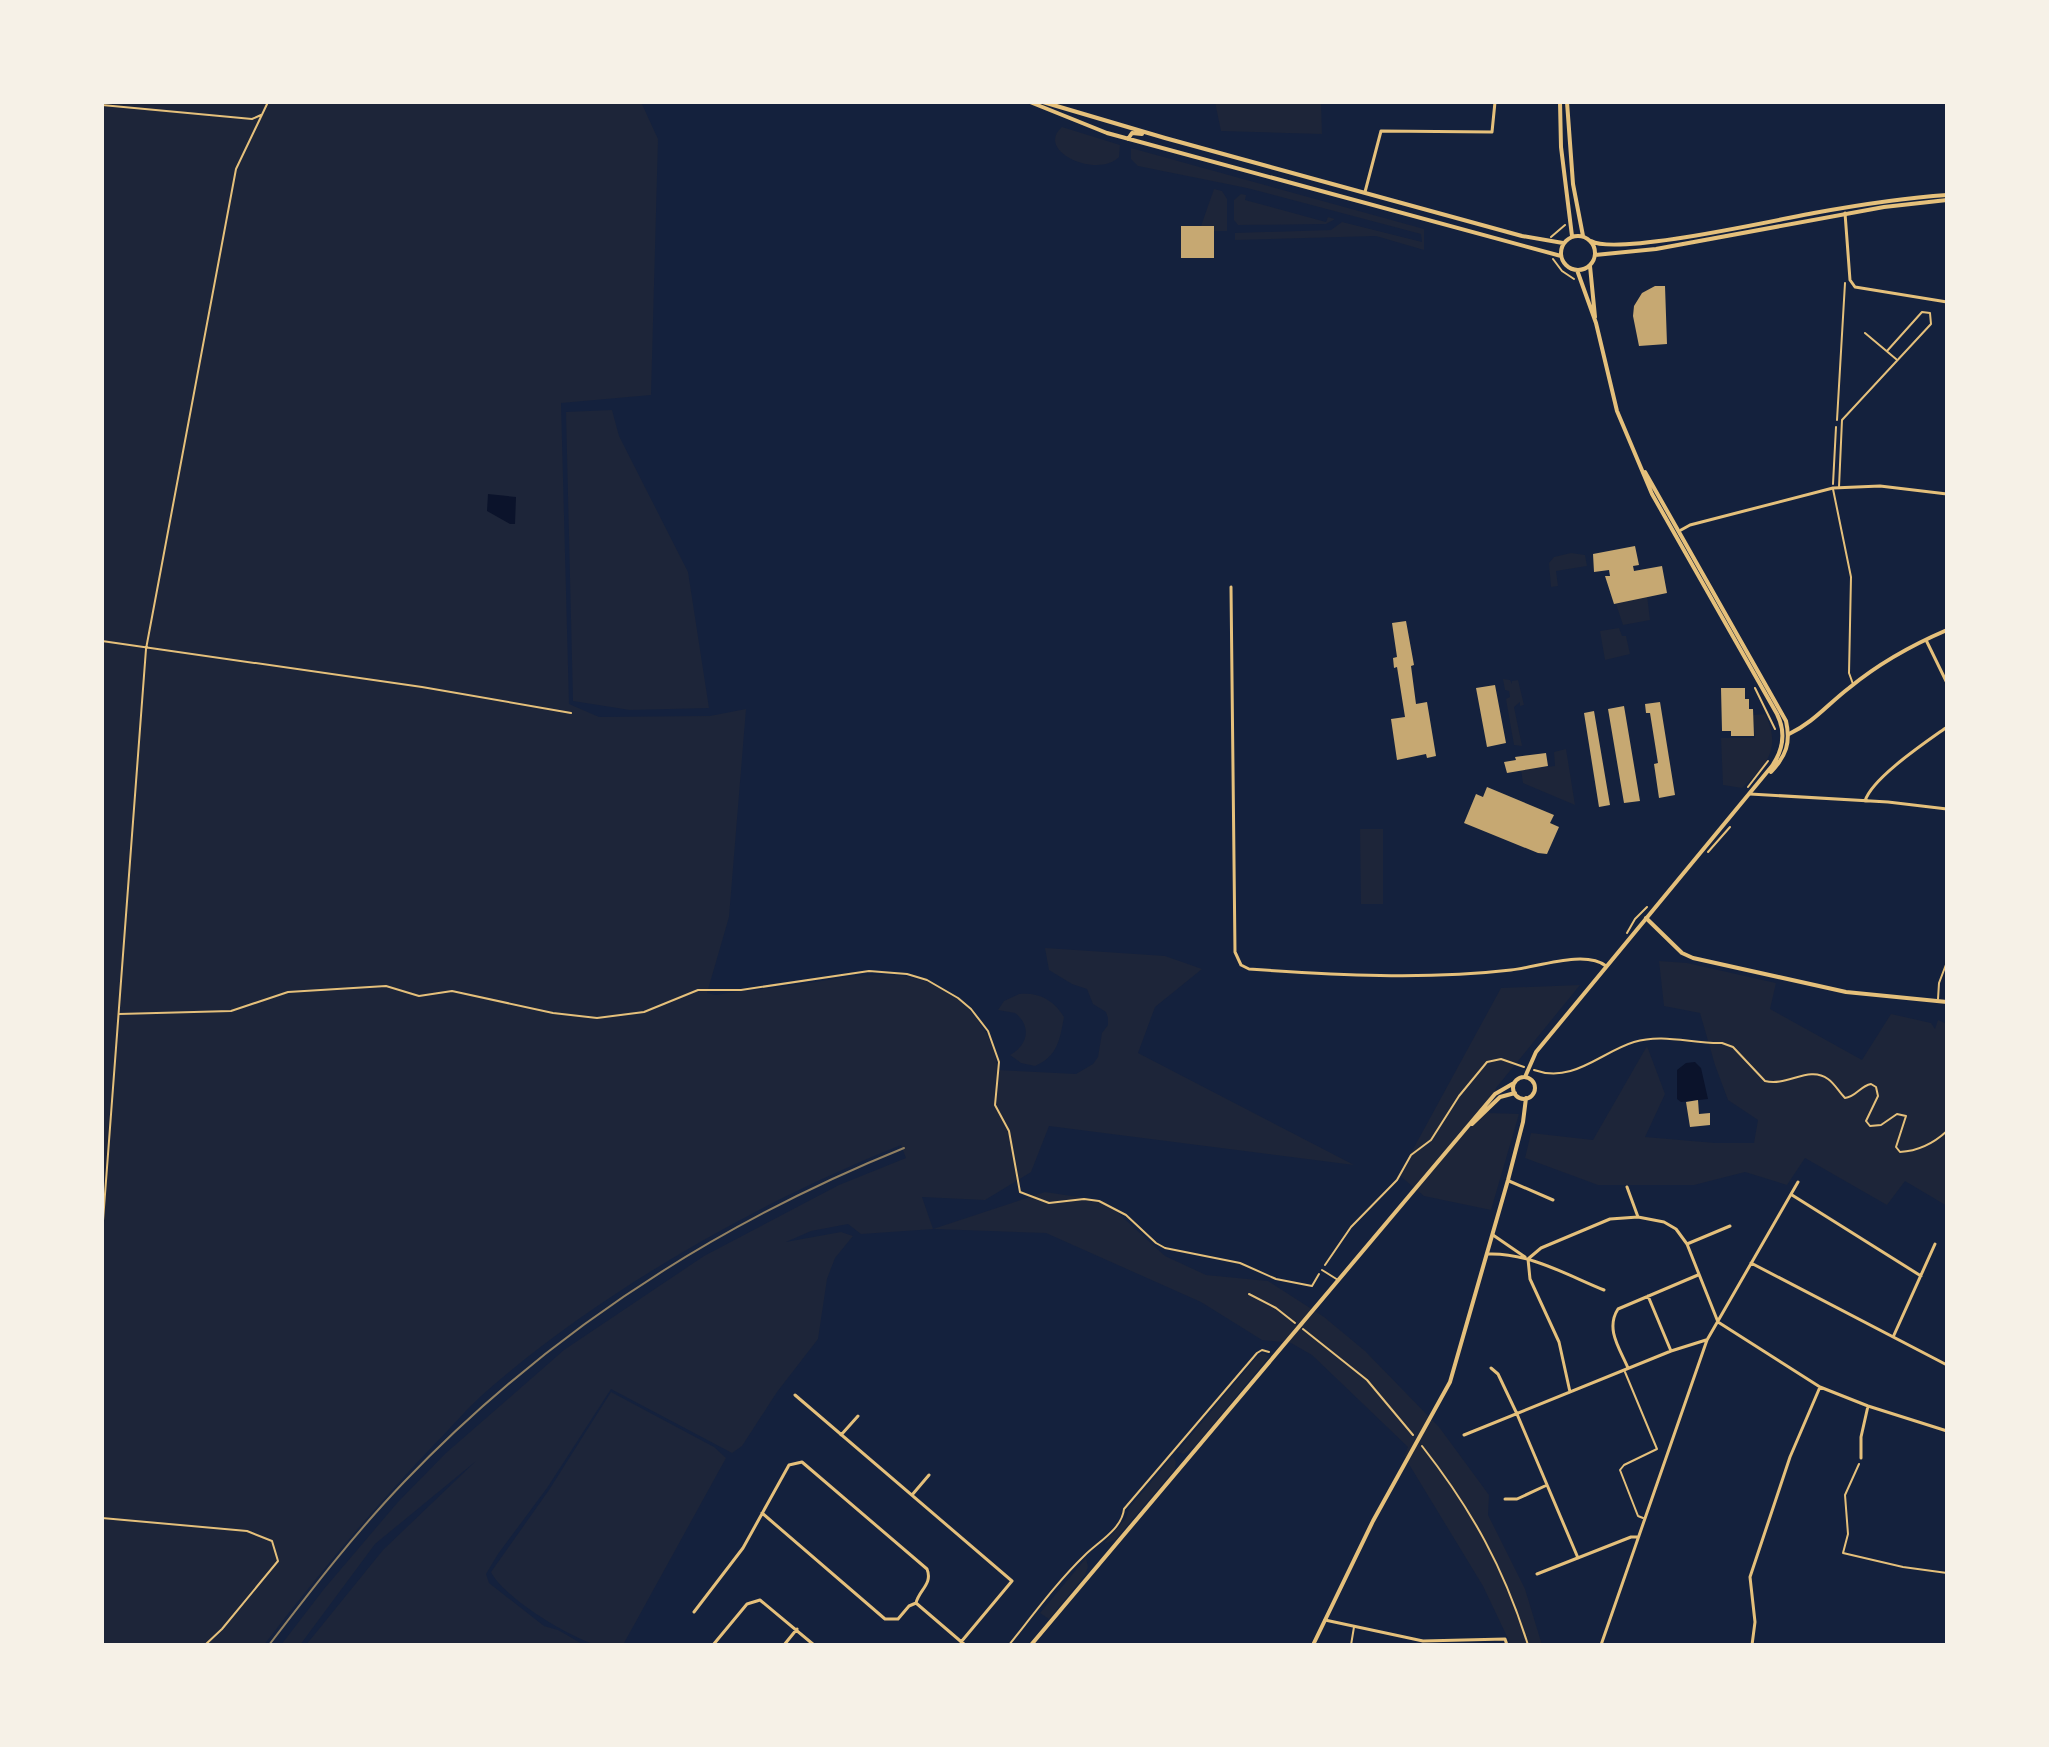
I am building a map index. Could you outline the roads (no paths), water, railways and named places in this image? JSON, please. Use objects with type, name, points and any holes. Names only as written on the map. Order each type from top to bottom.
[{"type":"main road","points":[[1030,102],[1107,133],[1561,256]]},
{"type":"main road","points":[[1043,102],[1522,236],[1563,243]]},
{"type":"main road","points":[[1560,102],[1561,147],[1572,236]]},
{"type":"main road","points":[[1567,102],[1573,184],[1583,236]]},
{"type":"main road","points":[[1128,139],[1135,133],[1165,138]]},
{"type":"main road","points":[[1325,193],[1327,183]]},
{"type":"main road","points":[[1363,202],[1365,193]]},
{"type":"main road","points":[[1595,255],[1656,249],[1845,213],[1947,198]]},
{"type":"main road","points":[[1789,734],[1652,494],[1617,411],[1596,323],[1577,270],[1565,264],[1561,256],[1563,243],[1572,236],[1583,236],[1606,246],[1655,241],[1866,204],[1947,198]]},
{"type":"main road","points":[[1591,241],[1595,255],[1590,265],[1596,323]]},
{"type":"main road","points":[[1577,270],[1590,265]]},
{"type":"main road","points":[[1525,1077],[1536,1052],[1749,791],[1781,760],[1787,749],[1789,734],[1781,711],[1681,530],[1639,463]]},
{"type":"main road","points":[[1760,782],[1777,759],[1789,734],[1812,722],[1853,685],[1947,630]]},
{"type":"main road","points":[[1783,727],[1783,742]]},
{"type":"main road","points":[[1646,918],[1682,953],[1693,958],[1846,992],[1947,1002]]},
{"type":"main road","points":[[1031,1645],[1495,1094],[1518,1078],[1525,1077],[1534,1085],[1534,1092],[1526,1098],[1508,1180],[1450,1382],[1373,1521],[1313,1645]]},
{"type":"main road","points":[[1514,1083],[1515,1093]]},
{"type":"main road","points":[[1470,1125],[1504,1094],[1515,1093],[1526,1098]]},
{"type":"street","points":[[1365,193],[1381,131],[1492,132],[1495,102]]},
{"type":"street","points":[[1845,213],[1850,280],[1855,287],[1947,302]]},
{"type":"street","points":[[1839,488],[1842,420],[1931,324],[1930,313],[1922,312],[1887,351]]},
{"type":"street","points":[[1865,333],[1897,360]]},
{"type":"street","points":[[1681,530],[1833,488],[1880,486],[1947,494]]},
{"type":"street","points":[[1833,488],[1851,577],[1849,673],[1853,685]]},
{"type":"street","points":[[1231,587],[1235,952],[1241,965],[1249,969],[1332,975],[1504,971],[1543,962],[1600,961],[1606,966]]},
{"type":"street","points":[[1926,640],[1947,683]]},
{"type":"street","points":[[1865,801],[1865,796],[1880,780],[1947,727]]},
{"type":"street","points":[[1749,791],[1947,809]]},
{"type":"street","points":[[1938,1001],[1939,983],[1947,962]]},
{"type":"street","points":[[1508,1180],[1553,1200]]},
{"type":"street","points":[[1601,1645],[1707,1340],[1798,1182]]},
{"type":"street","points":[[1627,1187],[1638,1217]]},
{"type":"street","points":[[1791,1195],[1921,1276]]},
{"type":"street","points":[[1528,1259],[1541,1248],[1610,1219],[1651,1218],[1670,1225],[1687,1244],[1718,1322],[1820,1387],[1947,1431]]},
{"type":"street","points":[[1687,1244],[1730,1226]]},
{"type":"street","points":[[1493,1235],[1528,1259],[1530,1279],[1559,1342],[1570,1392]]},
{"type":"street","points":[[1894,1336],[1935,1244]]},
{"type":"street","points":[[1487,1254],[1505,1253],[1528,1259],[1604,1290]]},
{"type":"street","points":[[1751,1263],[1947,1365]]},
{"type":"street","points":[[1322,1270],[1339,1280]]},
{"type":"street","points":[[1645,1519],[1638,1516],[1620,1470],[1657,1449],[1612,1333],[1614,1315],[1626,1304],[1698,1275]]},
{"type":"street","points":[[1648,1296],[1671,1351]]},
{"type":"street","points":[[1464,1435],[1671,1351],[1707,1340]]},
{"type":"street","points":[[1491,1368],[1498,1374],[1517,1414],[1578,1558]]},
{"type":"street","points":[[1752,1645],[1755,1622],[1750,1577],[1790,1457],[1820,1387]]},
{"type":"street","points":[[795,1395],[1012,1581],[963,1643],[916,1603]]},
{"type":"street","points":[[1861,1458],[1861,1437],[1868,1406]]},
{"type":"street","points":[[841,1435],[858,1416]]},
{"type":"street","points":[[694,1612],[743,1548],[789,1465],[795,1462],[802,1462],[927,1569],[930,1576],[928,1583],[916,1603]]},
{"type":"street","points":[[912,1495],[929,1475]]},
{"type":"street","points":[[1505,1499],[1517,1499],[1547,1485]]},
{"type":"street","points":[[762,1513],[885,1619],[898,1619],[909,1606],[916,1603]]},
{"type":"street","points":[[1537,1574],[1631,1537],[1638,1537]]},
{"type":"street","points":[[713,1645],[747,1604],[754,1601],[766,1603],[814,1645]]},
{"type":"street","points":[[1325,1620],[1436,1643],[1505,1639],[1507,1645]]},
{"type":"street","points":[[1351,1645],[1355,1626]]},
{"type":"street","points":[[784,1645],[797,1629]]},
{"type":"railway","points":[[269,1645],[386,1501],[458,1429],[515,1378],[636,1288],[700,1248],[834,1178],[904,1148]]}]
